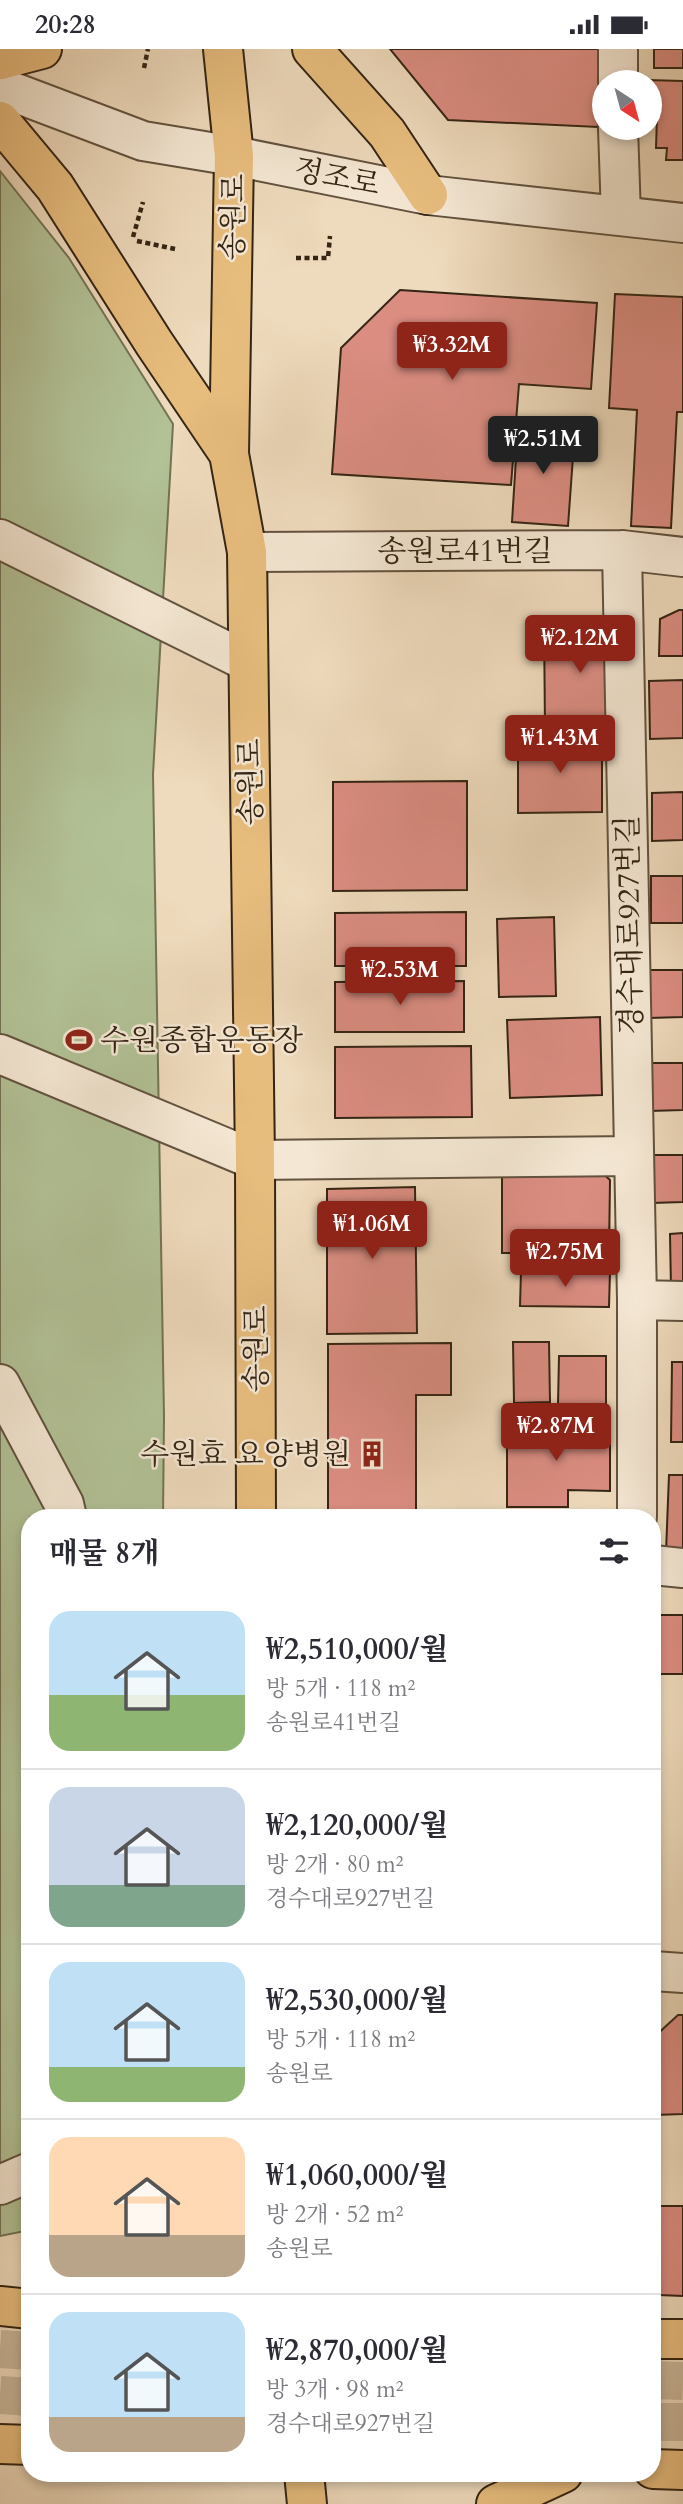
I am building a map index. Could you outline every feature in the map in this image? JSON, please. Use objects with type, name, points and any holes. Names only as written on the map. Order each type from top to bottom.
[{"type":"main road","points":[[0,60],[42,49]]},
{"type":"main road","name":"송원로","points":[[223,49],[234,156],[229,454],[247,552],[255,1160],[256,1509]]},
{"type":"main road","points":[[312,49],[387,134],[428,195]]},
{"type":"main road","points":[[0,121],[55,187],[154,343],[229,454]]},
{"type":"main road","points":[[0,2306],[21,2308]]},
{"type":"main road","points":[[661,2339],[683,2339]]},
{"type":"main road","points":[[0,2444],[21,2445]]},
{"type":"main road","points":[[661,2469],[683,2470]]},
{"type":"main road","points":[[305,2482],[307,2504]]},
{"type":"main road","points":[[496,2504],[544,2482]]},
{"type":"street","points":[[618,49],[618,70]]},
{"type":"street","name":"정조로","points":[[0,87],[143,141],[234,156],[428,195],[683,223]]},
{"type":"street","points":[[618,140],[621,216]]},
{"type":"street","points":[[0,539],[248,662]]},
{"type":"street","name":"송원로41번길","points":[[247,552],[622,550],[683,557]]},
{"type":"street","name":"경수대로927번길","points":[[622,550],[634,1156],[637,1509]]},
{"type":"street","points":[[0,1054],[255,1160],[634,1156]]},
{"type":"street","points":[[636,1300],[683,1301]]},
{"type":"street","points":[[0,1384],[65,1509]]},
{"type":"street","points":[[661,1566],[683,1568]]},
{"type":"street","points":[[661,1972],[683,1973]]},
{"type":"street","points":[[0,2185],[21,2176]]},
{"type":"path","points":[[144,68],[148,49]]},
{"type":"path","points":[[144,202],[132,240],[175,249]]},
{"type":"path","points":[[296,258],[328,258],[330,236]]},
{"type":"green space","name":"수원종합운동장","points":[[0,171],[69,258],[173,424],[153,774],[164,1417],[163,1509],[21,1509],[21,2232],[0,2236]]},
{"type":"building","points":[[390,49],[602,49],[601,70],[592,70],[592,127],[448,120]]},
{"type":"building","points":[[654,49],[683,49],[683,68],[654,68]]},
{"type":"building","points":[[662,80],[683,81],[683,160],[666,160],[667,148],[656,148],[656,140],[662,140]]},
{"type":"building","points":[[400,290],[597,303],[591,389],[519,384],[511,485],[332,474],[341,348]]},
{"type":"building","points":[[615,294],[683,297],[683,412],[677,412],[671,528],[631,526],[637,410],[609,408]]},
{"type":"building","points":[[518,426],[575,429],[568,526],[512,522]]},
{"type":"building","points":[[683,610],[683,656],[659,656],[660,619]]},
{"type":"building","points":[[614,622],[615,727],[545,727],[544,623]]},
{"type":"building","points":[[683,680],[683,738],[650,739],[649,681]]},
{"type":"building","points":[[518,738],[602,738],[602,812],[518,813]]},
{"type":"building","points":[[467,781],[467,890],[333,891],[333,782]]},
{"type":"building","points":[[683,792],[683,840],[652,841],[652,793]]},
{"type":"building","points":[[651,876],[683,876],[683,923],[651,923]]},
{"type":"building","points":[[466,912],[466,966],[335,966],[335,913]]},
{"type":"building","points":[[554,917],[556,996],[499,997],[497,919]]},
{"type":"building","points":[[648,970],[683,970],[683,1017],[649,1018]]},
{"type":"building","points":[[464,981],[464,1032],[335,1032],[335,982]]},
{"type":"building","points":[[600,1017],[602,1095],[510,1098],[507,1020]]},
{"type":"building","points":[[471,1046],[472,1117],[335,1118],[335,1047]]},
{"type":"building","points":[[649,1063],[683,1063],[683,1110],[650,1111]]},
{"type":"building","points":[[651,1155],[683,1155],[683,1202],[652,1203]]},
{"type":"building","points":[[502,1169],[598,1169],[610,1180],[609,1253],[502,1253]]},
{"type":"building","points":[[415,1187],[417,1333],[327,1334],[327,1189]]},
{"type":"building","points":[[683,1233],[683,1289],[671,1289],[670,1234]]},
{"type":"building","points":[[521,1271],[610,1271],[609,1307],[520,1306]]},
{"type":"building","points":[[513,1342],[549,1342],[550,1402],[514,1403]]},
{"type":"building","name":"수원효 요양병원","points":[[451,1343],[451,1395],[416,1395],[416,1509],[328,1509],[328,1344]]},
{"type":"building","points":[[559,1356],[606,1356],[606,1405],[558,1404]]},
{"type":"building","points":[[672,1362],[683,1362],[683,1442],[671,1442]]},
{"type":"building","points":[[507,1424],[610,1425],[610,1491],[568,1490],[568,1507],[507,1507]]},
{"type":"building","points":[[669,1475],[683,1475],[683,1553],[666,1552]]},
{"type":"building","points":[[661,1615],[683,1615],[683,1674],[661,1674]]},
{"type":"building","points":[[678,2015],[683,2015],[683,2114],[661,2115],[661,2031]]},
{"type":"building","points":[[661,2206],[683,2206],[683,2296],[661,2295]]},
{"type":"tunnel","points":[[0,2349],[21,2350]]},
{"type":"tunnel","points":[[661,2380],[683,2381]]},
{"type":"tunnel","points":[[0,2395],[21,2396]]},
{"type":"tunnel","points":[[661,2422],[683,2422]]},
{"type":"place","name":"수원종합운동장","points":[[79,1040]]},
{"type":"place","name":"수원효 요양병원","points":[[372,1454]]}]
